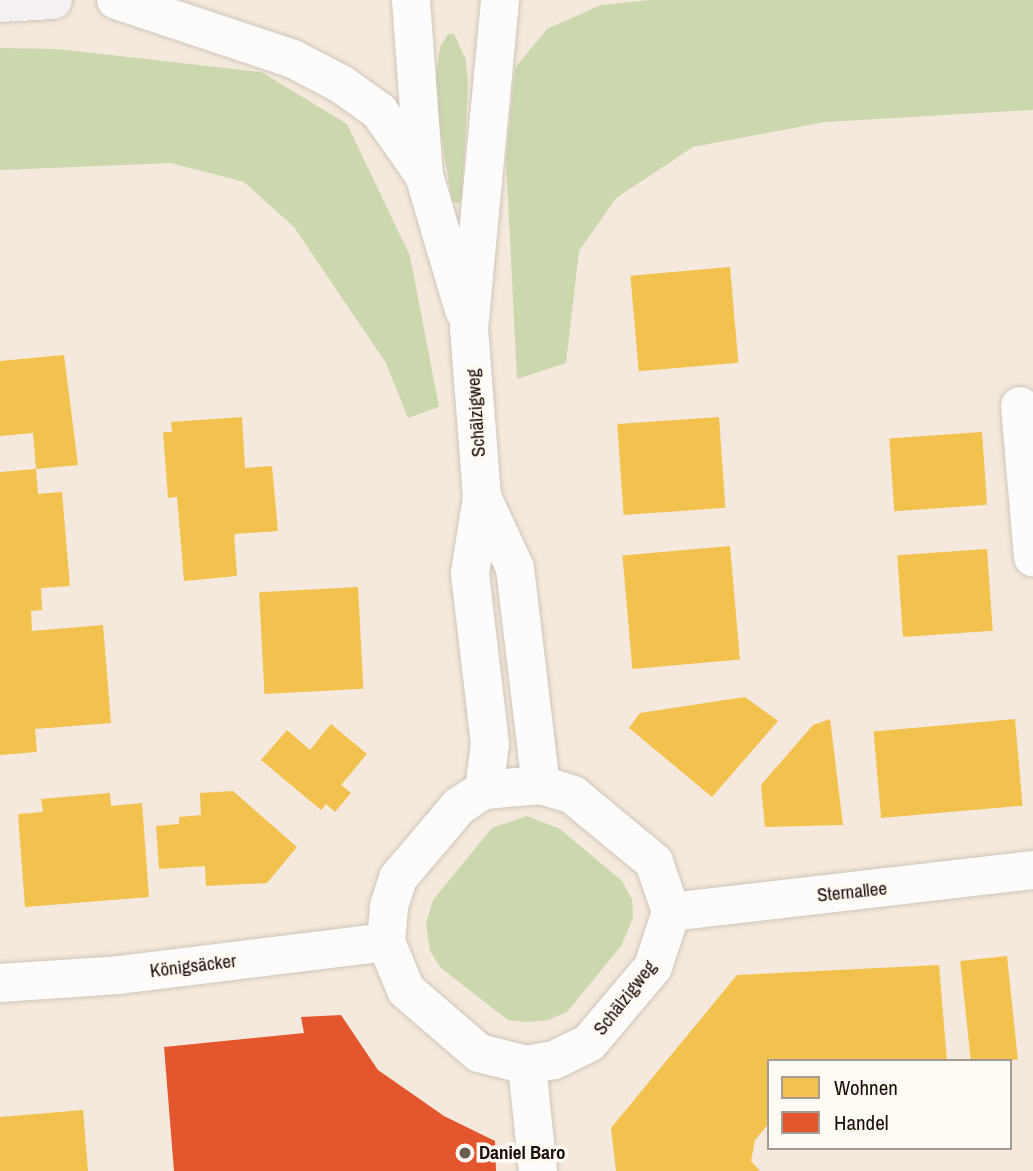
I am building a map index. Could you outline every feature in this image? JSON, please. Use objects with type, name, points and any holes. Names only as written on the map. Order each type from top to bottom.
[{"type":"main road","points":[[0,4],[54,0]]},
{"type":"street","points":[[116,0],[293,59],[341,84],[379,111],[424,175]]},
{"type":"street","points":[[411,0],[424,175],[469,329]]},
{"type":"street","points":[[469,329],[500,0]]},
{"type":"street","name":"Schälzigweg","points":[[469,329],[482,497],[470,573],[490,744],[484,790],[459,806],[398,878],[388,906],[386,942],[406,990],[480,1053],[527,1065],[554,1060],[589,1043],[653,967],[671,912]]},
{"type":"street","points":[[1020,406],[1033,557]]},
{"type":"street","name":"Schälzigweg","points":[[482,497],[514,568],[541,785]]},
{"type":"street","points":[[484,790],[541,785],[573,794],[654,862],[671,912]]},
{"type":"street","name":"Sternallee","points":[[671,912],[1033,870]]},
{"type":"street","name":"Königsäcker","points":[[0,983],[119,975],[386,942]]},
{"type":"street","points":[[527,1065],[538,1171]]},
{"type":"green space","points":[[650,0],[1033,0],[1033,110],[825,122],[693,147],[616,198],[579,251],[566,363],[517,379],[506,160],[515,68],[547,29],[601,5]]},
{"type":"green space","points":[[448,34],[454,34],[466,60],[468,85],[462,199],[458,204],[452,201],[434,93],[440,47]]},
{"type":"green space","points":[[0,48],[57,49],[261,72],[347,124],[410,256],[439,407],[408,418],[386,363],[294,227],[244,182],[171,163],[0,170]]},
{"type":"green space","points":[[527,816],[560,829],[622,881],[632,899],[633,918],[621,946],[567,1012],[548,1020],[527,1022],[508,1020],[441,968],[430,951],[426,923],[433,900],[492,828]]},
{"type":"building: Wohnen","points":[[730,267],[738,363],[639,371],[630,276]]},
{"type":"building: Wohnen","points":[[64,355],[78,465],[36,469],[33,433],[0,436],[0,361]]},
{"type":"building: Wohnen","points":[[242,417],[245,468],[272,466],[278,531],[234,534],[237,576],[184,581],[177,497],[168,498],[163,432],[172,432],[171,422]]},
{"type":"building: Wohnen","points":[[719,417],[725,508],[624,515],[617,424]]},
{"type":"building: Wohnen","points":[[982,432],[987,505],[894,511],[889,438]]},
{"type":"building: Wohnen","points":[[36,469],[38,494],[62,492],[70,586],[41,588],[42,610],[31,611],[32,631],[103,625],[111,723],[35,729],[37,752],[0,755],[0,472]]},
{"type":"building: Wohnen","points":[[730,546],[740,660],[632,669],[622,555]]},
{"type":"building: Wohnen","points":[[987,549],[993,631],[903,637],[897,555]]},
{"type":"building: Wohnen","points":[[358,587],[363,689],[264,694],[259,592]]},
{"type":"building: Wohnen","points":[[745,697],[778,721],[712,797],[629,728],[640,713]]},
{"type":"building: Wohnen","points":[[830,719],[843,825],[765,827],[761,785],[813,725]]},
{"type":"building: Wohnen","points":[[1015,719],[1023,806],[881,818],[874,731]]},
{"type":"building: Wohnen","points":[[331,724],[367,754],[341,785],[351,793],[335,812],[326,804],[321,810],[261,760],[287,730],[310,750]]},
{"type":"building: Wohnen","points":[[233,791],[297,847],[267,883],[206,886],[205,866],[159,869],[156,826],[179,824],[179,817],[201,815],[200,793]]},
{"type":"building: Wohnen","points":[[110,793],[111,806],[142,803],[149,897],[25,907],[18,814],[43,812],[41,799]]},
{"type":"building: Wohnen","points":[[1007,956],[1018,1059],[971,1059],[960,961]]},
{"type":"building: Wohnen","points":[[939,965],[947,1059],[767,1059],[767,1125],[755,1140],[751,1161],[760,1171],[616,1171],[611,1128],[737,975]]},
{"type":"building: Wohnen","points":[[83,1110],[88,1171],[0,1171],[0,1117]]},
{"type":"building: Handel","points":[[341,1015],[378,1070],[444,1116],[495,1141],[496,1171],[174,1171],[164,1047],[304,1033],[301,1017]]},
{"type":"place","name":"Daniel Baro","points":[[465,1153]]}]
